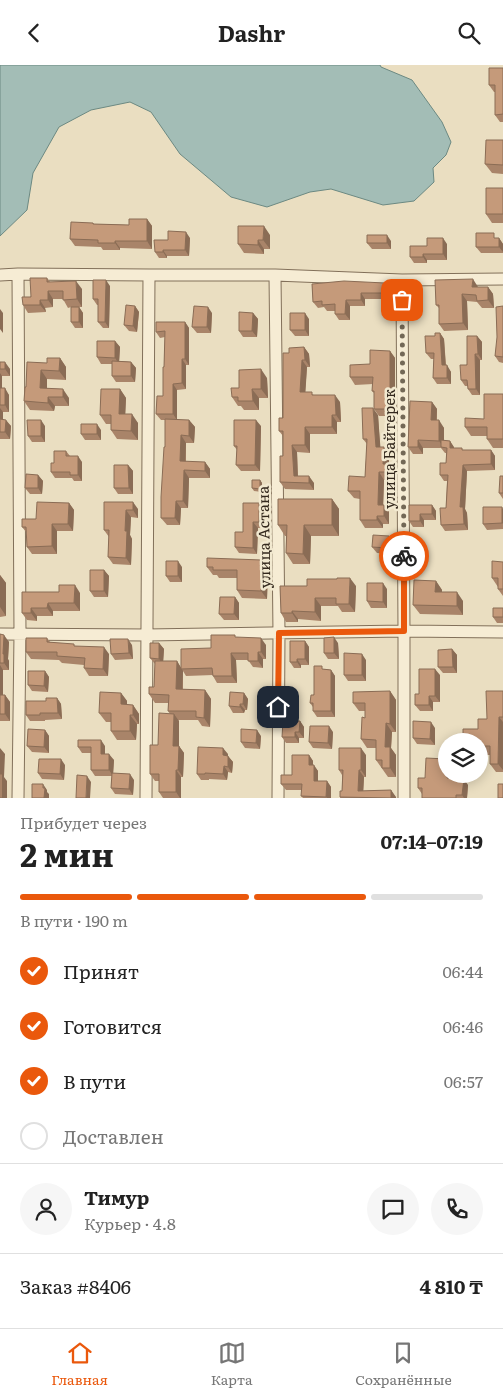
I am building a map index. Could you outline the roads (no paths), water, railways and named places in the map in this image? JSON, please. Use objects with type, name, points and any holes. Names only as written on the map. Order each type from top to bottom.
[{"type":"street","points":[[18,274],[20,634],[18,798]]},
{"type":"street","points":[[0,275],[275,275],[402,281],[503,279]]},
{"type":"street","points":[[146,798],[149,275]]},
{"type":"street","name":"улица Астана","points":[[275,275],[279,633],[278,798]]},
{"type":"street","name":"улица Байтерек","points":[[402,281],[404,798]]},
{"type":"street","points":[[0,634],[146,635],[503,631]]},
{"type":"water","points":[[0,65],[380,65],[412,80],[442,122],[451,142],[446,155],[433,168],[434,182],[414,201],[383,205],[331,189],[310,192],[267,207],[231,197],[180,154],[151,112],[130,102],[91,110],[59,127],[33,173],[27,210],[0,236]]}]
